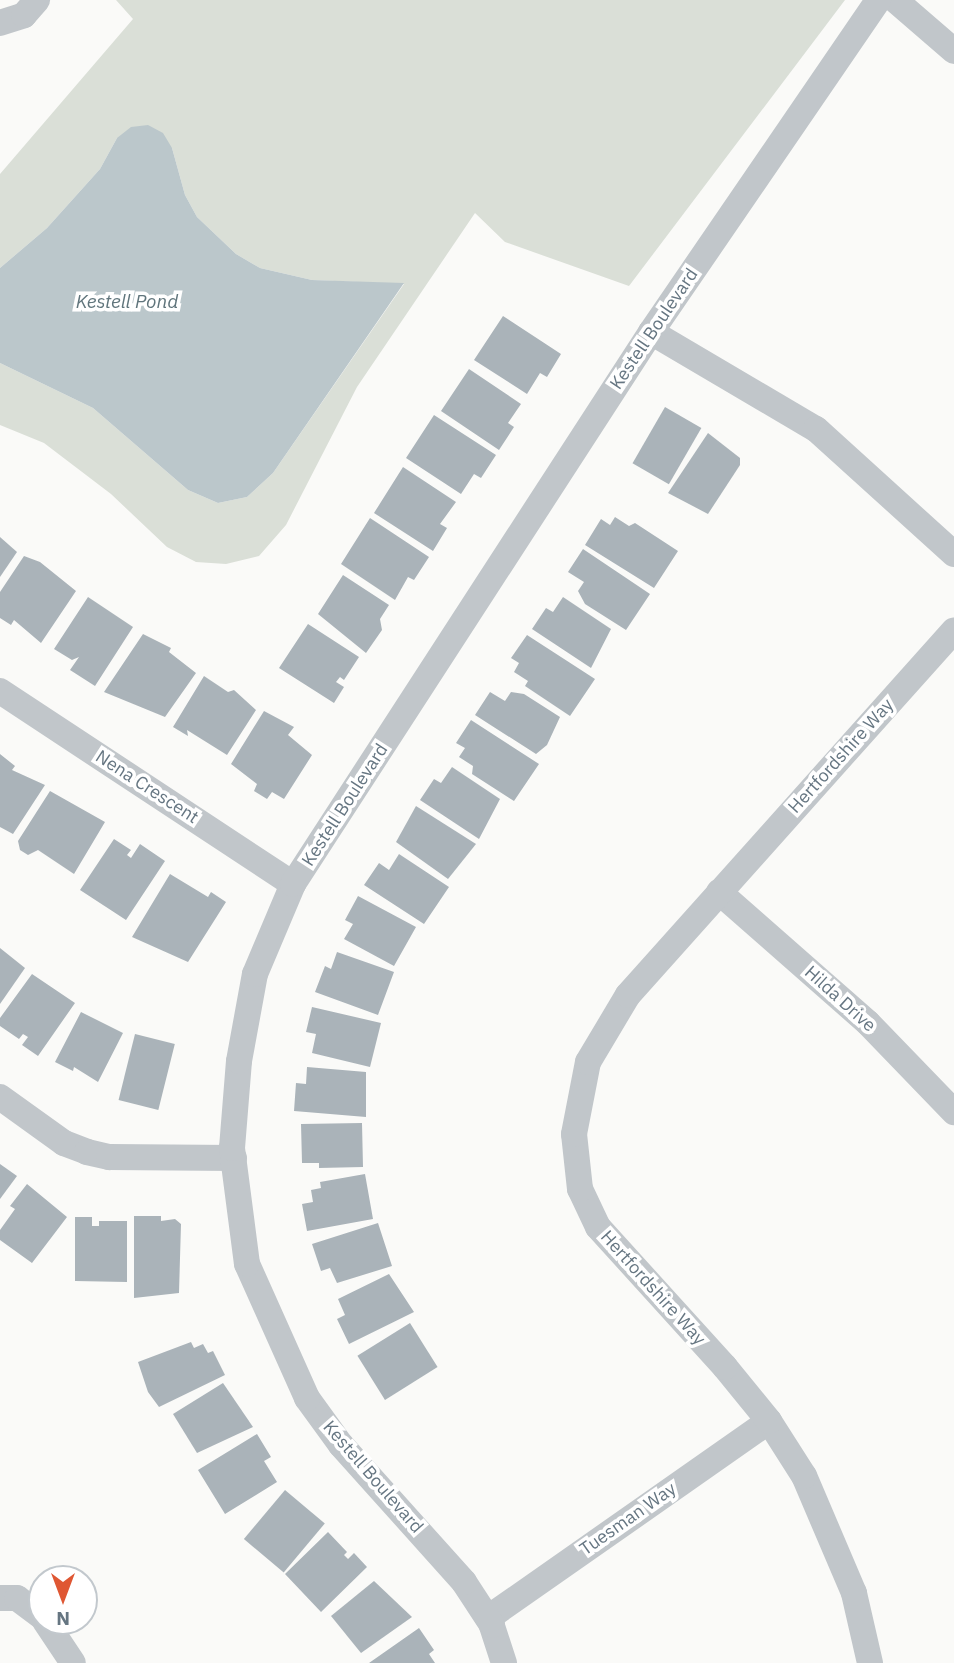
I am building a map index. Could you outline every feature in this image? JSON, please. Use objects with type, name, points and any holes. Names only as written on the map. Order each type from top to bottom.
[{"type":"street","points":[[0,24],[24,15],[37,0]]},
{"type":"street","name":"Kestell Boulevard","points":[[505,1663],[488,1618],[464,1582],[341,1445],[307,1398],[247,1264],[234,1158],[239,1061],[255,974],[293,884],[651,332],[878,0]]},
{"type":"street","points":[[895,0],[954,51]]},
{"type":"street","points":[[651,332],[816,429],[954,554]]},
{"type":"street","name":"Hertfordshire Way","points":[[870,1663],[854,1593],[819,1507],[769,1421],[598,1227],[580,1189],[574,1134],[588,1062],[628,995],[954,631]]},
{"type":"street","name":"Nena Crescent","points":[[0,691],[293,884]]},
{"type":"street","name":"Hilda Drive","points":[[719,892],[868,1023],[954,1111]]},
{"type":"street","points":[[0,1097],[64,1143],[87,1152],[121,1157],[234,1158]]},
{"type":"street","name":"Tuesman Way","points":[[488,1618],[769,1421]]},
{"type":"street","points":[[0,1598],[17,1598],[28,1607]]},
{"type":"street","points":[[54,1635],[74,1663]]},
{"type":"shaded area","points":[[116,0],[845,0],[629,286],[505,242],[475,213],[357,387],[286,525],[259,556],[226,564],[196,562],[167,547],[111,494],[44,443],[0,425],[0,363],[93,408],[188,490],[218,503],[247,497],[273,473],[404,284],[312,280],[260,268],[236,254],[197,217],[185,195],[172,148],[117,138],[100,169],[47,228],[0,268],[0,174],[133,19]]},
{"type":"water","name":"Kestell Pond","points":[[148,125],[163,133],[172,148],[185,195],[197,217],[236,254],[260,268],[312,280],[404,283],[273,473],[247,497],[218,503],[188,490],[93,408],[0,363],[0,268],[47,228],[100,169],[117,138],[131,127]]},
{"type":"building","points":[[503,316],[561,354],[547,377],[540,373],[527,394],[474,360]]},
{"type":"building","points":[[469,369],[521,404],[508,423],[514,427],[499,450],[441,411]]},
{"type":"building","points":[[665,407],[701,428],[669,484],[632,463]]},
{"type":"building","points":[[434,415],[496,455],[481,478],[474,474],[461,494],[406,458]]},
{"type":"building","points":[[708,433],[740,458],[740,465],[708,514],[668,493]]},
{"type":"building","points":[[403,467],[456,502],[440,524],[447,528],[433,551],[374,513]]},
{"type":"building","points":[[615,517],[629,526],[635,523],[678,551],[654,588],[585,545],[601,519],[610,525]]},
{"type":"building","points":[[370,518],[429,557],[414,580],[408,577],[395,600],[341,564]]},
{"type":"building","points":[[0,537],[17,552],[0,577]]},
{"type":"building","points":[[583,549],[650,594],[626,630],[585,604],[578,591],[584,582],[568,572]]},
{"type":"building","points":[[24,556],[40,562],[76,591],[41,643],[14,620],[11,625],[0,618],[0,592]]},
{"type":"building","points":[[343,575],[389,605],[380,619],[382,630],[366,653],[318,614]]},
{"type":"building","points":[[88,597],[133,627],[95,686],[70,670],[79,657],[72,660],[54,649]]},
{"type":"building","points":[[563,597],[611,629],[591,668],[532,629],[546,608],[553,612]]},
{"type":"building","points":[[308,624],[359,657],[344,680],[340,677],[336,682],[344,687],[334,703],[279,668]]},
{"type":"building","points":[[143,634],[171,648],[169,652],[196,673],[165,717],[104,692]]},
{"type":"building","points":[[527,635],[595,679],[570,716],[525,686],[528,681],[514,672],[519,663],[511,658]]},
{"type":"building","points":[[204,676],[228,692],[234,690],[256,710],[227,755],[187,730],[188,736],[173,727]]},
{"type":"building","points":[[490,692],[505,701],[511,692],[524,694],[560,717],[547,745],[536,754],[475,715]]},
{"type":"building","points":[[264,711],[294,727],[288,735],[312,755],[284,799],[272,792],[267,799],[254,791],[257,784],[231,764]]},
{"type":"building","points":[[471,720],[539,764],[514,801],[472,774],[473,766],[459,757],[465,748],[456,743]]},
{"type":"building","points":[[0,754],[15,766],[12,770],[45,785],[13,834],[0,827]]},
{"type":"building","points":[[452,767],[500,799],[479,839],[420,800],[434,779],[441,783]]},
{"type":"building","points":[[50,791],[105,822],[74,874],[38,850],[28,855],[20,850],[18,841]]},
{"type":"building","points":[[416,806],[476,844],[448,879],[396,842]]},
{"type":"building","points":[[114,839],[131,850],[127,855],[131,858],[140,844],[165,861],[126,920],[80,890]]},
{"type":"building","points":[[399,854],[449,887],[424,924],[364,885],[379,863],[389,870]]},
{"type":"building","points":[[170,874],[208,897],[211,892],[226,902],[188,962],[132,937]]},
{"type":"building","points":[[358,896],[416,927],[394,966],[344,939],[353,924],[345,920]]},
{"type":"building","points":[[0,948],[25,968],[0,1004]]},
{"type":"building","points":[[337,952],[394,972],[378,1015],[315,992],[325,966],[331,969]]},
{"type":"building","points":[[32,974],[75,1003],[38,1056],[22,1045],[28,1037],[23,1034],[19,1039],[0,1026],[0,1018]]},
{"type":"building","points":[[312,1007],[381,1023],[370,1067],[312,1053],[316,1034],[306,1032]]},
{"type":"building","points":[[81,1012],[123,1033],[98,1082],[74,1067],[73,1071],[55,1062]]},
{"type":"building","points":[[135,1034],[175,1044],[158,1110],[119,1100]]},
{"type":"building","points":[[307,1067],[366,1072],[366,1117],[294,1111],[296,1083],[306,1084]]},
{"type":"building","points":[[362,1123],[363,1167],[319,1168],[319,1163],[302,1163],[301,1124]]},
{"type":"building","points":[[0,1164],[17,1176],[0,1199]]},
{"type":"building","points":[[365,1174],[373,1219],[307,1231],[302,1204],[313,1202],[311,1190],[321,1188],[320,1182]]},
{"type":"building","points":[[27,1184],[67,1217],[32,1263],[0,1240],[0,1230],[15,1209],[10,1206]]},
{"type":"building","points":[[134,1216],[161,1216],[161,1221],[175,1219],[181,1224],[179,1293],[134,1298]]},
{"type":"building","points":[[75,1217],[92,1217],[92,1226],[99,1226],[99,1221],[127,1221],[127,1282],[75,1281]]},
{"type":"building","points":[[378,1223],[392,1266],[337,1283],[330,1268],[321,1271],[312,1244]]},
{"type":"building","points":[[389,1274],[414,1312],[349,1344],[337,1319],[345,1315],[338,1299]]},
{"type":"building","points":[[410,1323],[438,1367],[385,1400],[357,1356]]},
{"type":"building","points":[[191,1342],[194,1348],[203,1344],[208,1353],[213,1351],[225,1375],[159,1407],[148,1392],[138,1362]]},
{"type":"building","points":[[223,1383],[253,1427],[197,1453],[173,1414]]},
{"type":"building","points":[[257,1434],[271,1457],[264,1461],[277,1482],[225,1514],[198,1470]]},
{"type":"building","points":[[285,1490],[325,1523],[284,1572],[244,1539]]},
{"type":"building","points":[[328,1532],[347,1552],[344,1555],[348,1559],[354,1553],[367,1567],[321,1612],[285,1574]]},
{"type":"building","points":[[374,1581],[412,1617],[361,1653],[331,1616]]},
{"type":"building","points":[[419,1628],[434,1650],[429,1654],[435,1663],[369,1663]]}]
